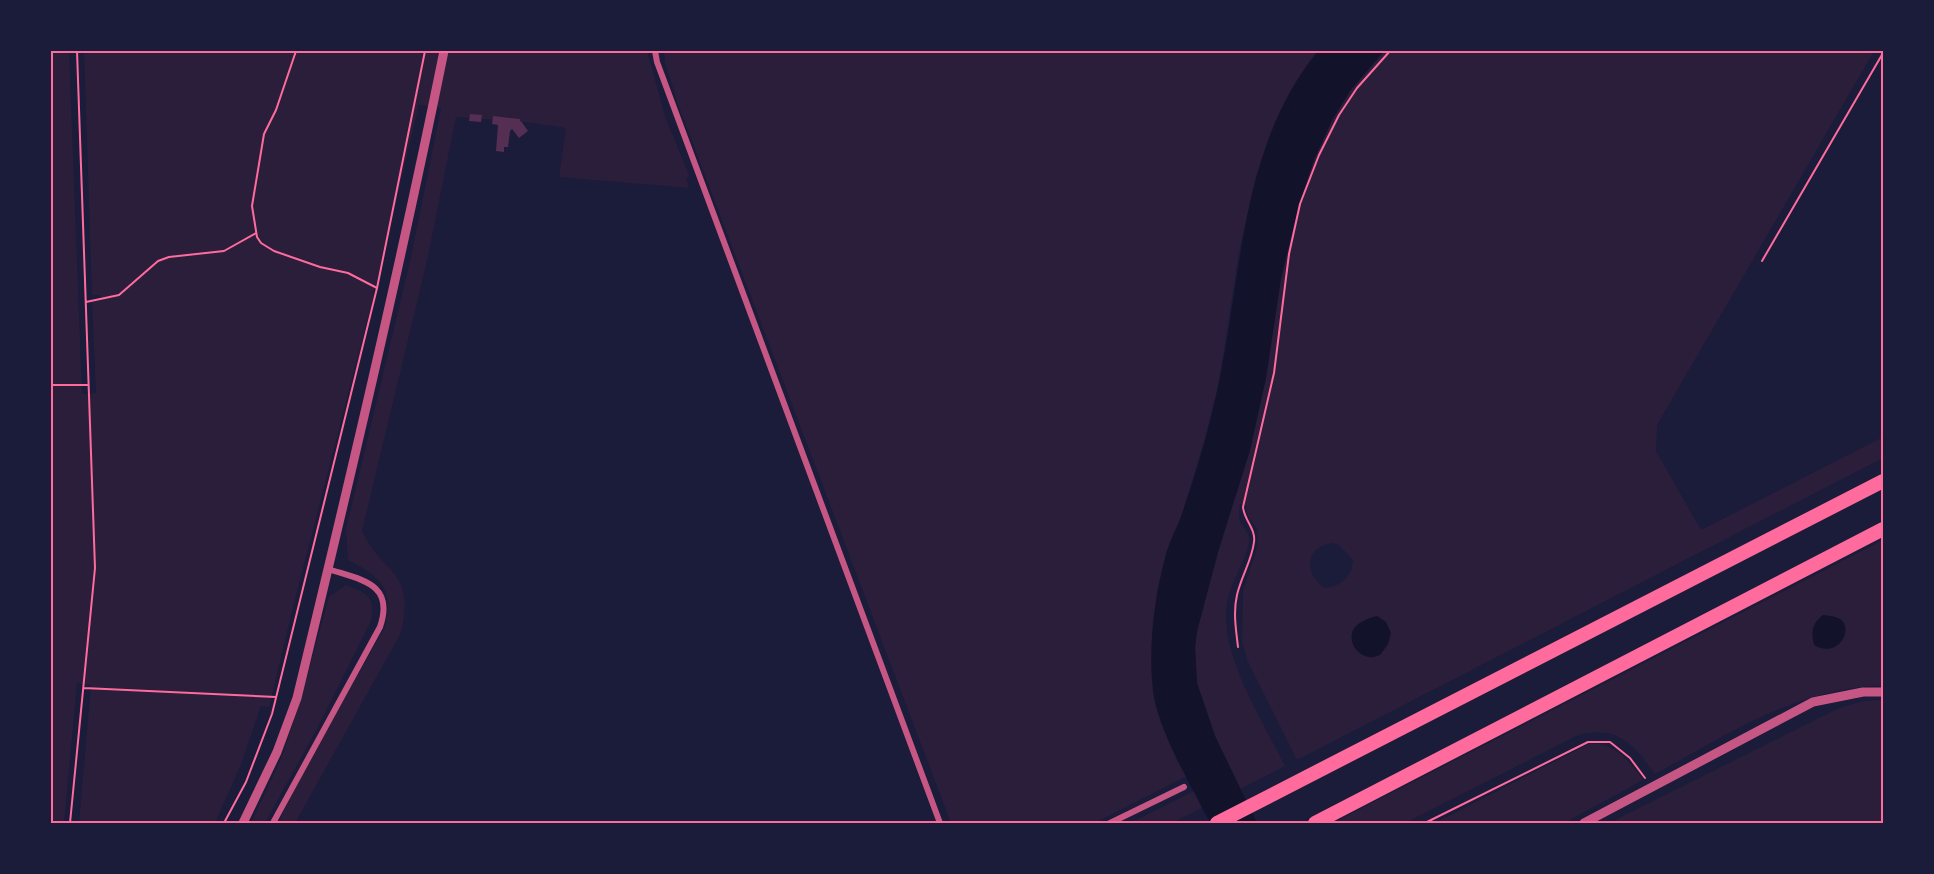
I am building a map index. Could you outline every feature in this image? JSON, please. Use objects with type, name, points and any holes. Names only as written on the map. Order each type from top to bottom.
[{"type":"highway","points":[[1217,823],[1883,481]]},
{"type":"highway","points":[[1315,823],[1883,529]]},
{"type":"street","points":[[243,823],[277,752],[297,698],[418,182],[444,51]]},
{"type":"street","points":[[656,51],[657,62],[940,823]]},
{"type":"street","points":[[273,823],[380,627],[384,615],[385,603],[379,591],[369,582],[328,569]]},
{"type":"street","points":[[1584,823],[1813,702],[1863,692],[1883,692]]},
{"type":"street","points":[[1110,823],[1184,786]]},
{"type":"path","points":[[70,823],[95,568],[77,51]]},
{"type":"path","points":[[296,51],[276,110],[264,134],[252,206],[256,232],[261,243],[274,251],[320,267],[348,273],[377,288]]},
{"type":"path","points":[[224,823],[246,782],[267,732],[377,288],[425,51]]},
{"type":"path","points":[[1238,647],[1235,614],[1237,596],[1254,538],[1243,507],[1274,373],[1293,230],[1300,204],[1319,155],[1339,116],[1357,88],[1390,51]]},
{"type":"path","points":[[1762,261],[1883,53]]},
{"type":"path","points":[[85,302],[118,295],[158,261],[169,257],[224,251],[256,232]]},
{"type":"path","points":[[51,385],[87,385]]},
{"type":"path","points":[[83,688],[276,697]]},
{"type":"path","points":[[1425,823],[1588,742],[1610,742],[1630,758],[1652,788]]},
{"type":"shaded area","points":[[51,51],[69,51],[82,394],[96,393],[92,301],[102,301],[101,295],[92,295],[84,51],[647,51],[666,119],[690,177],[686,177],[689,188],[559,177],[566,128],[526,122],[456,117],[427,261],[362,531],[401,585],[404,612],[401,633],[295,823],[278,823],[305,768],[385,627],[388,602],[386,593],[377,578],[348,560],[346,529],[411,257],[441,108],[419,105],[374,294],[269,707],[261,706],[240,767],[215,823],[79,823],[91,685],[77,683],[64,823],[51,823]]},
{"type":"shaded area","points":[[664,51],[1318,51],[1296,82],[1283,107],[1255,180],[1239,252],[1219,382],[1204,442],[1181,517],[1166,553],[1157,592],[1152,645],[1154,699],[1161,723],[1187,776],[1094,823],[951,823],[679,107],[665,63]]},
{"type":"shaded area","points":[[1318,51],[1384,51],[1350,91],[1332,120],[1314,160],[1299,204],[1281,279],[1266,378],[1250,450],[1218,552],[1197,631],[1195,648],[1197,683],[1215,736],[1257,823],[1210,823],[1174,754],[1154,699],[1151,649],[1156,601],[1167,550],[1187,501],[1211,416],[1227,339],[1249,209],[1259,167],[1273,126],[1293,88]]},
{"type":"shaded area","points":[[1384,51],[1874,51],[1657,425],[1656,451],[1701,530],[1883,437],[1883,458],[1297,760],[1247,660],[1242,641],[1243,591],[1258,545],[1257,529],[1248,516],[1245,504],[1240,504],[1239,518],[1249,535],[1249,543],[1228,599],[1226,619],[1229,640],[1244,685],[1285,766],[1240,789],[1215,736],[1197,683],[1195,648],[1197,631],[1218,552],[1250,450],[1266,378],[1280,279],[1299,204],[1314,160],[1332,120],[1350,91]],"holes":[[[1333,543],[1339,545],[1353,560],[1351,571],[1341,583],[1324,588],[1317,582],[1310,568],[1312,555],[1323,545]]]},
{"type":"shaded area","points":[[1883,540],[1883,685],[1829,693],[1779,709],[1725,735],[1655,774],[1632,746],[1614,735],[1592,733],[1578,735],[1405,823],[1333,823]]},
{"type":"shaded area","points":[[346,585],[364,593],[371,601],[371,621],[319,725],[265,823],[251,823],[281,759],[297,712],[329,597]]},
{"type":"shaded area","points":[[1823,615],[1838,618],[1843,622],[1845,628],[1842,640],[1831,648],[1814,645],[1813,628]]},
{"type":"shaded area","points":[[1377,616],[1386,622],[1391,633],[1388,644],[1380,655],[1365,656],[1360,654],[1354,646],[1352,632],[1360,623]]},
{"type":"shaded area","points":[[1883,700],[1883,823],[1609,823],[1839,708],[1864,701]]},
{"type":"shaded area","points":[[1589,744],[1606,746],[1620,754],[1643,780],[1564,823],[1435,823]]},
{"type":"shaded area","points":[[1194,791],[1202,808],[1172,823],[1130,823]]},
{"type":"building","points":[[470,114],[482,115],[481,122],[469,121]]},
{"type":"building","points":[[493,116],[520,119],[528,131],[519,138],[512,129],[508,147],[504,147],[504,152],[496,151],[498,125],[492,124]]}]
